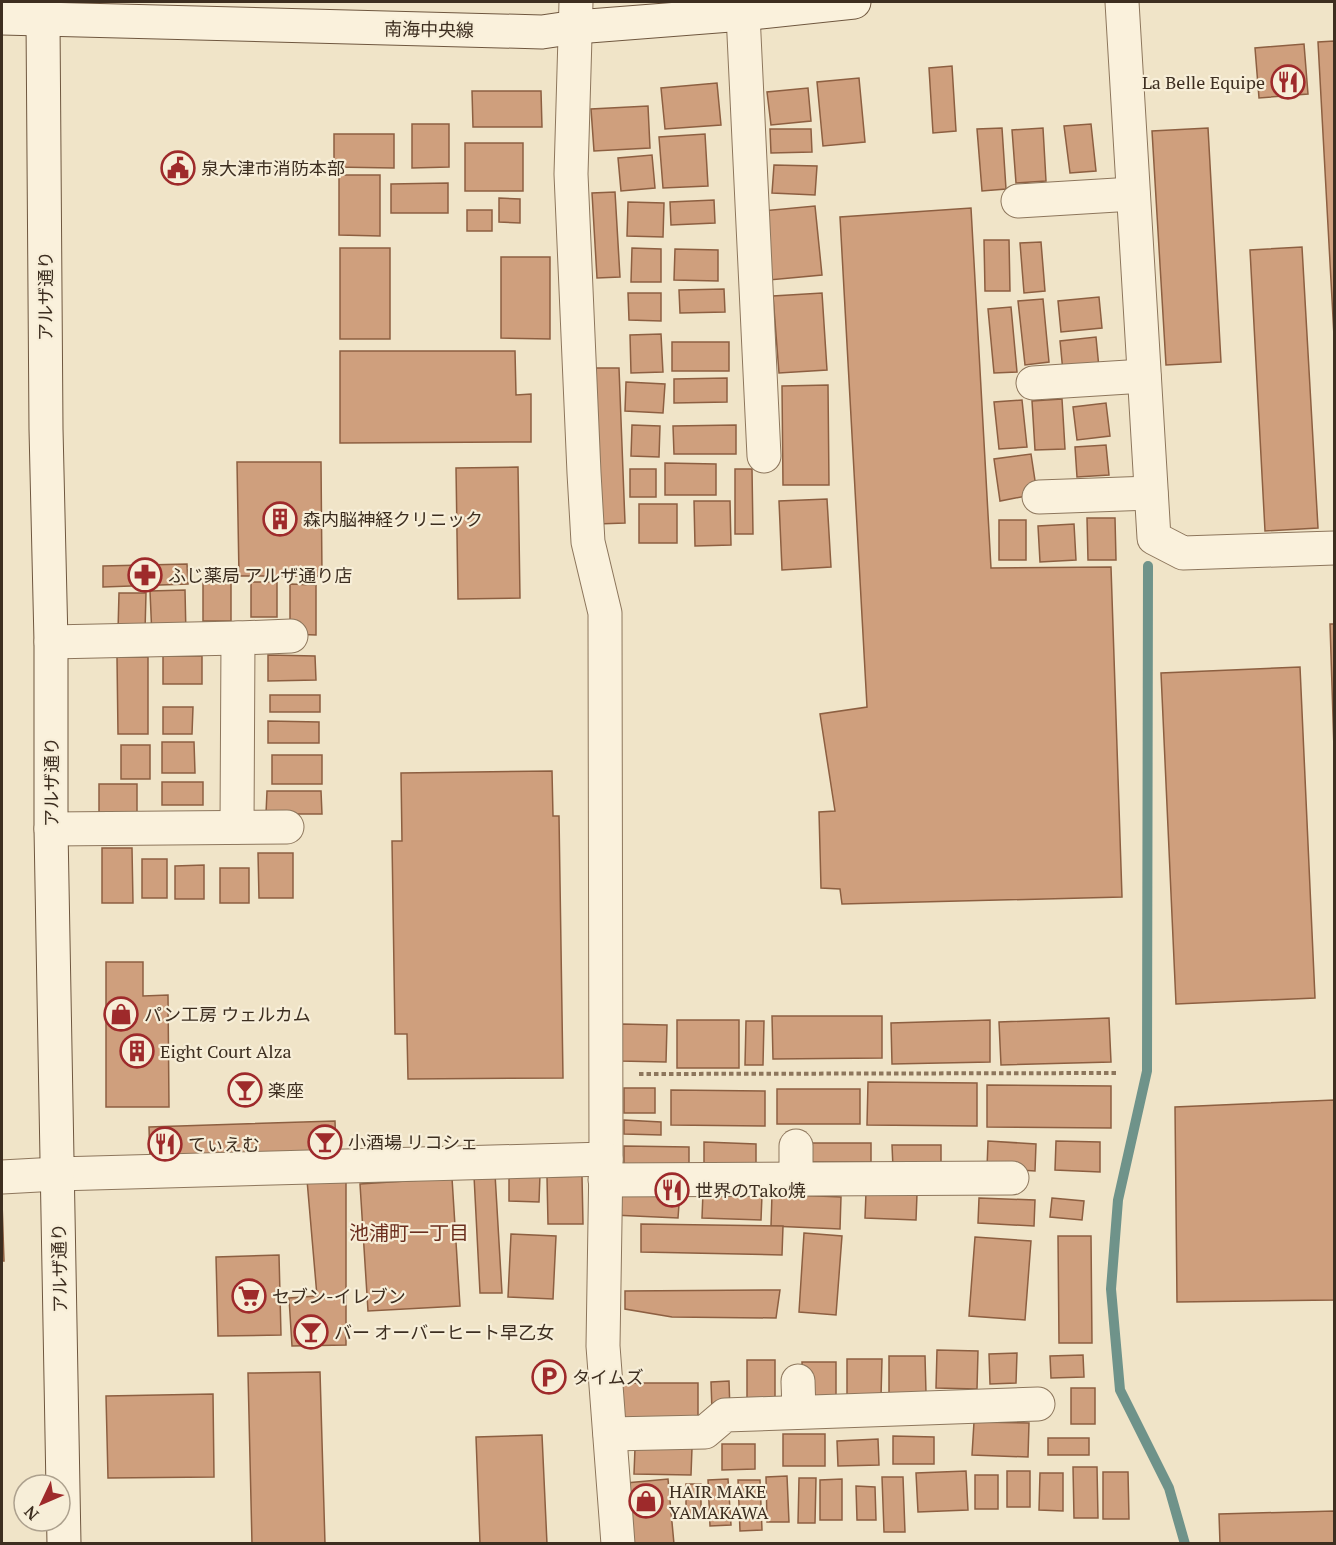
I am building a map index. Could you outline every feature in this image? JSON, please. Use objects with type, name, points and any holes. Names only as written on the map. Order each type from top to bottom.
[{"type":"street","name":"南海中央線","points":[[2,18],[44,11],[542,32],[576,14],[743,14],[854,2]]},
{"type":"street","points":[[1122,2],[1154,538],[1183,553],[1335,548]]},
{"type":"street","name":"アルザ通り","points":[[44,11],[51,829],[64,1544]]},
{"type":"street","points":[[576,14],[571,174],[584,473],[588,542],[605,613],[606,1170],[603,1346],[618,1544]]},
{"type":"street","points":[[743,14],[741,234],[751,407],[764,456]]},
{"type":"street","points":[[1018,201],[1133,194]]},
{"type":"street","points":[[1033,383],[1144,376]]},
{"type":"street","points":[[1039,497],[1151,493]]},
{"type":"street","points":[[51,642],[291,636]]},
{"type":"street","points":[[237,827],[238,638]]},
{"type":"street","points":[[51,829],[286,827]]},
{"type":"street","points":[[796,1146],[796,1179]]},
{"type":"street","points":[[2,1177],[57,1174],[606,1170],[796,1179],[954,1191],[1012,1178]]},
{"type":"street","points":[[610,1434],[705,1432],[725,1415],[798,1396],[961,1420],[1038,1404]]},
{"type":"path","points":[[606,1075],[1119,1073]]},
{"type":"building","points":[[1334,41],[1334,336],[1318,42]]},
{"type":"building","points":[[1304,44],[1308,94],[1259,98],[1255,48]]},
{"type":"building","points":[[952,66],[956,131],[933,133],[929,68]]},
{"type":"building","points":[[859,78],[865,142],[823,146],[817,82]]},
{"type":"building","points":[[717,83],[721,125],[665,129],[661,88]]},
{"type":"building","points":[[808,88],[811,121],[771,125],[767,92]]},
{"type":"building","points":[[472,91],[541,91],[542,127],[473,127]]},
{"type":"building","points":[[648,106],[650,148],[594,151],[591,109]]},
{"type":"building","points":[[412,124],[449,124],[449,167],[412,168]]},
{"type":"building","points":[[1091,124],[1096,171],[1070,173],[1064,126]]},
{"type":"building","points":[[1002,128],[1006,189],[982,191],[977,129]]},
{"type":"building","points":[[1043,128],[1046,181],[1016,183],[1012,130]]},
{"type":"building","points":[[1208,128],[1221,362],[1166,365],[1152,131]]},
{"type":"building","points":[[770,129],[811,129],[812,152],[771,153]]},
{"type":"building","points":[[334,134],[394,134],[394,168],[334,167]]},
{"type":"building","points":[[705,134],[708,186],[663,188],[659,137]]},
{"type":"building","points":[[465,143],[523,143],[523,191],[465,191]]},
{"type":"building","points":[[652,155],[655,188],[621,191],[618,158]]},
{"type":"building","points":[[774,165],[817,166],[815,195],[772,193]]},
{"type":"building","points":[[339,175],[380,175],[380,236],[339,235]]},
{"type":"building","points":[[448,183],[448,213],[391,213],[391,184]]},
{"type":"building","points":[[615,192],[620,277],[597,278],[592,193]]},
{"type":"building","points":[[499,198],[520,199],[520,223],[499,222]]},
{"type":"building","points":[[714,200],[715,223],[671,225],[670,202]]},
{"type":"building","points":[[628,202],[664,203],[663,237],[627,236]]},
{"type":"building","points":[[815,206],[822,275],[769,280],[762,211]]},
{"type":"building","points":[[971,208],[991,568],[1111,567],[1122,897],[842,904],[840,889],[821,888],[819,812],[835,811],[820,714],[867,707],[840,217]]},
{"type":"building","points":[[467,210],[492,210],[492,231],[467,231]]},
{"type":"building","points":[[984,240],[1009,240],[1010,291],[985,291]]},
{"type":"building","points":[[1041,242],[1045,291],[1024,293],[1020,243]]},
{"type":"building","points":[[1302,247],[1318,528],[1265,531],[1250,250]]},
{"type":"building","points":[[340,248],[390,248],[390,339],[340,339]]},
{"type":"building","points":[[632,248],[661,249],[661,282],[631,282]]},
{"type":"building","points":[[675,249],[718,250],[718,281],[674,280]]},
{"type":"building","points":[[501,257],[550,257],[550,339],[501,338]]},
{"type":"building","points":[[724,289],[725,312],[680,313],[679,290]]},
{"type":"building","points":[[628,293],[661,293],[661,321],[629,320]]},
{"type":"building","points":[[822,293],[827,370],[779,373],[773,296]]},
{"type":"building","points":[[1099,297],[1102,328],[1061,332],[1058,301]]},
{"type":"building","points":[[1043,299],[1049,362],[1025,365],[1018,301]]},
{"type":"building","points":[[1011,307],[1017,372],[994,373],[988,309]]},
{"type":"building","points":[[661,334],[663,372],[631,373],[630,335]]},
{"type":"building","points":[[1096,337],[1099,368],[1063,372],[1060,341]]},
{"type":"building","points":[[672,342],[729,342],[729,371],[672,371]]},
{"type":"building","points":[[340,351],[515,351],[516,395],[531,394],[531,442],[340,443]]},
{"type":"building","points":[[592,368],[619,368],[625,523],[597,524]]},
{"type":"building","points":[[727,378],[727,402],[674,403],[674,379]]},
{"type":"building","points":[[626,382],[665,384],[663,413],[625,411]]},
{"type":"building","points":[[828,385],[829,485],[783,485],[782,386]]},
{"type":"building","points":[[1062,399],[1065,449],[1035,450],[1032,401]]},
{"type":"building","points":[[1022,400],[1027,447],[999,449],[994,402]]},
{"type":"building","points":[[1106,403],[1110,436],[1077,440],[1073,407]]},
{"type":"building","points":[[632,425],[660,426],[659,457],[631,456]]},
{"type":"building","points":[[736,425],[736,454],[674,454],[673,426]]},
{"type":"building","points":[[1106,445],[1109,475],[1077,477],[1075,447]]},
{"type":"building","points":[[1031,454],[1037,494],[1000,501],[994,459]]},
{"type":"building","name":"森内脳神経クリニック","points":[[237,462],[321,462],[322,576],[239,576]]},
{"type":"building","points":[[665,463],[716,464],[716,495],[665,495]]},
{"type":"building","points":[[518,467],[520,598],[458,599],[456,468]]},
{"type":"building","points":[[630,469],[656,469],[656,497],[630,497]]},
{"type":"building","points":[[735,469],[752,469],[753,534],[735,534]]},
{"type":"building","points":[[827,499],[831,567],[782,570],[779,501]]},
{"type":"building","points":[[694,501],[730,501],[731,545],[695,546]]},
{"type":"building","points":[[639,504],[677,504],[677,543],[639,543]]},
{"type":"building","points":[[1087,518],[1115,518],[1116,560],[1088,560]]},
{"type":"building","points":[[999,520],[1026,520],[1026,560],[999,560]]},
{"type":"building","points":[[1074,524],[1076,560],[1040,562],[1038,526]]},
{"type":"building","name":"ふじ薬局 アルザ通り店","points":[[187,564],[188,584],[103,587],[103,566]]},
{"type":"building","points":[[203,582],[231,582],[231,621],[203,621]]},
{"type":"building","points":[[251,582],[277,582],[277,617],[251,617]]},
{"type":"building","points":[[290,584],[316,585],[316,635],[290,634]]},
{"type":"building","points":[[185,590],[186,636],[152,637],[150,591]]},
{"type":"building","points":[[119,593],[146,593],[145,632],[118,631]]},
{"type":"building","points":[[1330,624],[1334,624],[1334,749]]},
{"type":"building","points":[[268,655],[315,656],[316,680],[268,681]]},
{"type":"building","points":[[163,656],[202,656],[202,684],[163,684]]},
{"type":"building","points":[[117,657],[148,657],[148,734],[118,734]]},
{"type":"building","points":[[1300,667],[1315,998],[1176,1004],[1161,673]]},
{"type":"building","points":[[270,695],[320,695],[320,712],[270,712]]},
{"type":"building","points":[[163,707],[193,707],[192,734],[163,734]]},
{"type":"building","points":[[268,721],[319,722],[319,743],[268,743]]},
{"type":"building","points":[[162,742],[194,742],[195,773],[162,773]]},
{"type":"building","points":[[121,745],[150,745],[150,779],[121,779]]},
{"type":"building","points":[[272,755],[322,755],[322,784],[272,784]]},
{"type":"building","points":[[552,771],[553,816],[559,816],[563,1078],[408,1079],[407,1034],[395,1034],[392,841],[402,841],[401,773]]},
{"type":"building","points":[[162,782],[203,782],[203,805],[162,805]]},
{"type":"building","points":[[99,784],[137,784],[137,813],[99,813]]},
{"type":"building","points":[[267,791],[321,791],[322,814],[266,814]]},
{"type":"building","points":[[102,848],[132,848],[133,903],[102,903]]},
{"type":"building","points":[[258,853],[293,853],[293,898],[259,898]]},
{"type":"building","points":[[142,859],[167,859],[167,898],[142,898]]},
{"type":"building","points":[[204,865],[204,899],[175,899],[175,866]]},
{"type":"building","points":[[220,868],[249,868],[249,903],[220,903]]},
{"type":"building","name":"Eight Court Alza","points":[[106,962],[143,962],[143,996],[168,995],[169,1107],[106,1107]]},
{"type":"building","points":[[772,1016],[882,1016],[882,1058],[773,1059]]},
{"type":"building","points":[[1109,1018],[1111,1062],[1001,1065],[999,1022]]},
{"type":"building","points":[[677,1020],[739,1020],[739,1068],[677,1068]]},
{"type":"building","points":[[990,1020],[990,1062],[892,1064],[891,1023]]},
{"type":"building","points":[[746,1021],[764,1021],[763,1065],[745,1065]]},
{"type":"building","points":[[621,1024],[667,1025],[666,1062],[620,1061]]},
{"type":"building","points":[[868,1082],[977,1083],[977,1126],[867,1125]]},
{"type":"building","points":[[987,1085],[1111,1086],[1111,1128],[987,1127]]},
{"type":"building","points":[[624,1088],[655,1088],[655,1113],[624,1113]]},
{"type":"building","points":[[777,1089],[860,1089],[860,1124],[777,1124]]},
{"type":"building","points":[[671,1090],[765,1091],[765,1126],[671,1125]]},
{"type":"building","points":[[1334,1100],[1334,1300],[1177,1302],[1175,1107]]},
{"type":"building","points":[[624,1120],[661,1122],[661,1135],[624,1134]]},
{"type":"building","points":[[335,1121],[336,1154],[150,1161],[149,1127]]},
{"type":"building","points":[[988,1141],[1036,1144],[1035,1171],[987,1168]]},
{"type":"building","points":[[1056,1141],[1100,1142],[1100,1172],[1055,1170]]},
{"type":"building","points":[[704,1142],[756,1144],[756,1166],[704,1165]]},
{"type":"building","points":[[811,1143],[871,1143],[871,1162],[811,1162]]},
{"type":"building","points":[[892,1145],[941,1145],[941,1167],[893,1168]]},
{"type":"building","points":[[624,1146],[689,1147],[689,1171],[624,1171]]},
{"type":"building","points":[[509,1173],[540,1175],[539,1202],[509,1201]]},
{"type":"building","points":[[495,1174],[502,1293],[480,1293],[474,1176]]},
{"type":"building","points":[[582,1176],[583,1224],[548,1224],[547,1177]]},
{"type":"building","points":[[452,1178],[460,1306],[368,1311],[360,1184]]},
{"type":"building","points":[[307,1180],[346,1180],[346,1345],[292,1346],[289,1298],[317,1296]]},
{"type":"building","points":[[614,1188],[680,1191],[678,1218],[613,1215]]},
{"type":"building","points":[[703,1192],[762,1195],[761,1220],[702,1218]]},
{"type":"building","points":[[866,1192],[917,1194],[916,1220],[865,1218]]},
{"type":"building","points":[[772,1194],[841,1197],[840,1229],[771,1226]]},
{"type":"building","points":[[979,1198],[1035,1200],[1034,1226],[978,1223]]},
{"type":"building","points":[[1052,1198],[1084,1201],[1082,1220],[1050,1217]]},
{"type":"building","points":[[2,1202],[4,1261],[2,1261]]},
{"type":"building","points":[[641,1224],[783,1226],[782,1255],[641,1252]]},
{"type":"building","points":[[804,1233],[842,1236],[836,1315],[799,1312]]},
{"type":"building","points":[[511,1234],[556,1236],[553,1299],[508,1297]]},
{"type":"building","points":[[1058,1236],[1091,1236],[1092,1343],[1059,1343]]},
{"type":"building","points":[[975,1237],[1031,1241],[1025,1320],[969,1316]]},
{"type":"building","name":"セブン-イレブン","points":[[279,1255],[281,1335],[218,1336],[216,1257]]},
{"type":"building","points":[[780,1290],[776,1318],[672,1317],[625,1309],[625,1291]]},
{"type":"building","points":[[937,1350],[978,1351],[977,1389],[936,1388]]},
{"type":"building","points":[[1017,1353],[1016,1383],[990,1384],[989,1354]]},
{"type":"building","points":[[1083,1355],[1084,1377],[1051,1378],[1050,1356]]},
{"type":"building","points":[[889,1356],[925,1356],[926,1393],[889,1393]]},
{"type":"building","points":[[847,1359],[882,1359],[881,1397],[847,1396]]},
{"type":"building","points":[[747,1360],[775,1360],[775,1398],[747,1398]]},
{"type":"building","points":[[802,1362],[836,1362],[836,1401],[803,1401]]},
{"type":"building","points":[[320,1372],[325,1544],[252,1544],[248,1373]]},
{"type":"building","points":[[729,1381],[730,1411],[712,1411],[711,1382]]},
{"type":"building","points":[[622,1383],[698,1383],[698,1430],[623,1430]]},
{"type":"building","points":[[1071,1388],[1095,1388],[1095,1424],[1071,1424]]},
{"type":"building","points":[[213,1394],[214,1477],[108,1478],[106,1396]]},
{"type":"building","points":[[974,1422],[1029,1423],[1028,1457],[972,1455]]},
{"type":"building","points":[[783,1434],[825,1434],[825,1466],[783,1466]]},
{"type":"building","points":[[542,1435],[547,1544],[480,1544],[476,1437]]},
{"type":"building","points":[[893,1436],[934,1437],[934,1464],[893,1464]]},
{"type":"building","points":[[1048,1438],[1089,1438],[1089,1455],[1048,1455]]},
{"type":"building","points":[[878,1439],[879,1465],[838,1466],[837,1441]]},
{"type":"building","points":[[722,1444],[755,1444],[755,1469],[722,1470]]},
{"type":"building","points":[[635,1448],[692,1448],[691,1475],[634,1474]]},
{"type":"building","points":[[1073,1467],[1097,1467],[1098,1518],[1074,1518]]},
{"type":"building","points":[[966,1471],[968,1510],[918,1512],[916,1473]]},
{"type":"building","points":[[1007,1471],[1030,1471],[1030,1507],[1007,1507]]},
{"type":"building","points":[[1103,1472],[1128,1472],[1129,1519],[1103,1519]]},
{"type":"building","points":[[1040,1473],[1063,1473],[1063,1511],[1039,1510]]},
{"type":"building","points":[[975,1475],[998,1475],[998,1509],[975,1509]]},
{"type":"building","points":[[787,1476],[789,1522],[767,1522],[766,1477]]},
{"type":"building","points":[[882,1477],[903,1477],[905,1532],[884,1532]]},
{"type":"building","points":[[799,1478],[816,1478],[815,1523],[798,1523]]},
{"type":"building","points":[[668,1479],[674,1544],[631,1544],[626,1483]]},
{"type":"building","points":[[728,1479],[731,1525],[710,1526],[708,1480]]},
{"type":"building","points":[[842,1479],[842,1520],[820,1520],[820,1480]]},
{"type":"building","points":[[738,1480],[760,1480],[762,1530],[740,1531]]},
{"type":"building","points":[[686,1484],[701,1484],[701,1520],[686,1520]]},
{"type":"building","points":[[856,1486],[875,1487],[876,1520],[857,1520]]},
{"type":"building","points":[[1334,1511],[1334,1544],[1220,1544],[1219,1514]]},
{"type":"waterway","points":[[1148,566],[1147,1071],[1118,1200],[1111,1289],[1120,1390],[1169,1488],[1185,1544]]},
{"type":"place","name":"La Belle Equipe","points":[[1288,82]]},
{"type":"place","name":"泉大津市消防本部","points":[[178,168]]},
{"type":"place","name":"森内脳神経クリニック","points":[[280,519]]},
{"type":"place","name":"ふじ薬局 アルザ通り店","points":[[145,575]]},
{"type":"place","name":"パン工房 ウェルカム","points":[[121,1014]]},
{"type":"place","name":"Eight Court Alza","points":[[137,1051]]},
{"type":"place","name":"楽座","points":[[245,1090]]},
{"type":"place","name":"小酒場 リコシェ","points":[[325,1142]]},
{"type":"place","name":"てぃえむ","points":[[165,1144]]},
{"type":"place","name":"世界のTako焼","points":[[672,1190]]},
{"type":"place","name":"セブン-イレブン","points":[[249,1296]]},
{"type":"place","name":"バー オーバーヒート早乙女","points":[[311,1332]]},
{"type":"place","name":"タイムズ","points":[[549,1377]]},
{"type":"place","name":"HAIR MAKE YAMAKAWA","points":[[646,1501]]},
{"type":"district","name":"池浦町一丁目","points":[[409,1232]]}]
